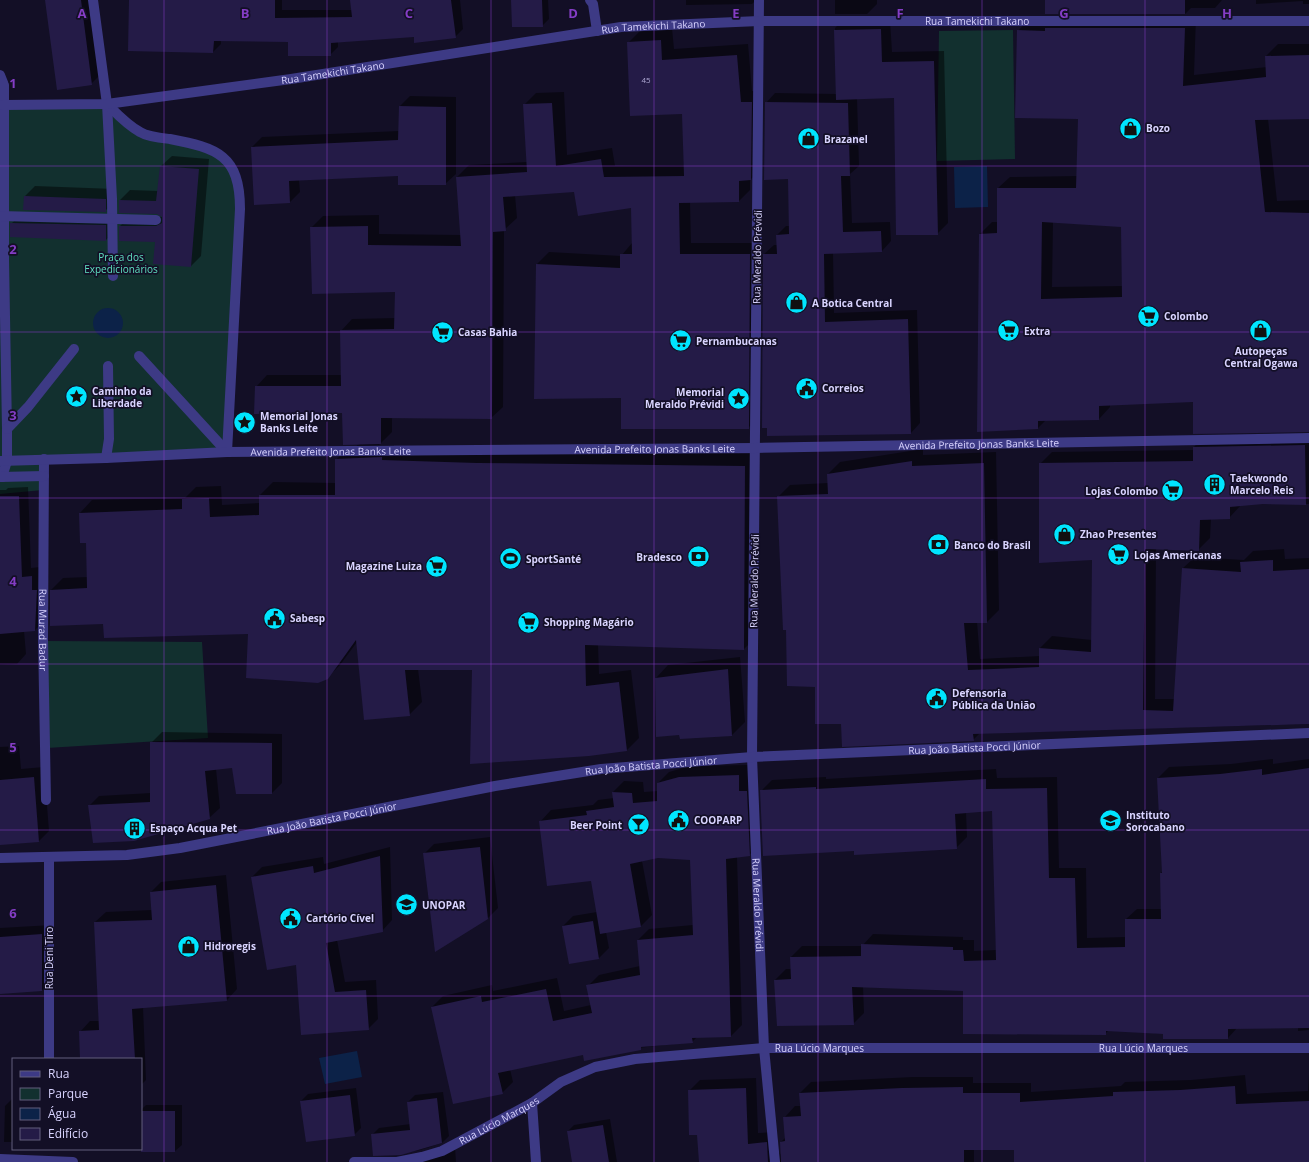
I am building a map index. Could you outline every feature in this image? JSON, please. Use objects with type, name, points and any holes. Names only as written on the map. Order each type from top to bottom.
[{"type":"street","points":[[93,0],[107,104],[113,276]]},
{"type":"street","points":[[590,0],[593,4],[597,31]]},
{"type":"street","name":"Rua Meraldo Prévidi","points":[[759,0],[752,757],[764,1048],[775,1162]]},
{"type":"street","name":"Rua Tamekichi Takano","points":[[1,104],[107,104],[291,79],[597,31],[641,26],[759,22],[1309,21]]},
{"type":"street","points":[[0,75],[4,85],[1,104],[7,429],[1,477],[44,476]]},
{"type":"street","points":[[107,104],[140,132],[194,143],[213,150],[232,167],[238,181],[240,210],[227,452]]},
{"type":"street","points":[[3,216],[156,220]]},
{"type":"street","points":[[0,309],[4,299]]},
{"type":"street","points":[[7,429],[28,407],[74,349]]},
{"type":"street","points":[[139,356],[227,452]]},
{"type":"street","points":[[106,458],[109,438],[108,366]]},
{"type":"street","name":"Avenida Prefeito Jonas Banks Leite","points":[[4,461],[227,452],[755,448],[1309,438]]},
{"type":"street","name":"Rua Murad Badur","points":[[44,459],[43,639],[46,800]]},
{"type":"street","name":"Rua João Batista Pocci Júnior","points":[[0,858],[127,855],[180,848],[495,786],[566,774],[752,757],[1309,734]]},
{"type":"street","name":"Rua Deni Tiro","points":[[49,857],[49,1058]]},
{"type":"street","name":"Rua Lúcio Marques","points":[[354,1162],[397,1162],[442,1151],[532,1103],[561,1082],[595,1067],[618,1062],[764,1048],[1309,1048]]},
{"type":"street","points":[[532,1103],[536,1162]]},
{"type":"street","points":[[0,1159],[73,1162]]},
{"type":"green space","points":[[1013,30],[1015,159],[937,161],[939,31]]},
{"type":"green space","name":"Praça dos Expedicionários","points":[[107,106],[128,125],[202,146],[229,167],[237,194],[226,451],[43,458],[43,490],[0,494],[0,312],[7,109]]},
{"type":"green space","points":[[46,641],[202,642],[208,738],[47,748]]},
{"type":"water","points":[[987,166],[988,207],[955,208],[954,167]]},
{"type":"water","points":[[108,308],[119,312],[123,323],[119,334],[108,338],[97,334],[93,323],[97,312]]},
{"type":"water","points":[[357,1051],[362,1077],[325,1084],[319,1058]]},
{"type":"building","points":[[45,0],[81,0],[92,85],[57,90]]},
{"type":"building","points":[[129,0],[275,0],[275,18],[352,17],[350,0],[451,0],[456,38],[414,43],[414,37],[331,43],[331,56],[288,56],[288,42],[214,41],[213,53],[128,51]]},
{"type":"building","points":[[511,0],[542,0],[543,27],[512,27]]},
{"type":"building","points":[[1045,0],[1185,0],[1185,14],[1045,14]]},
{"type":"building","points":[[1045,28],[1185,28],[1183,86],[1266,77],[1265,56],[1309,55],[1309,119],[1255,120],[1265,212],[1309,213],[1309,432],[1193,434],[1193,402],[1099,406],[1099,420],[1038,421],[1038,429],[977,432],[979,234],[997,233],[997,188],[1076,188],[1078,119],[1015,118],[1017,30],[1045,31]],"holes":[[[1042,222],[1121,227],[1122,297],[1041,299]]]},
{"type":"building","points":[[881,29],[882,62],[934,61],[938,235],[896,235],[894,98],[836,100],[834,30]]},
{"type":"building","points":[[661,40],[662,60],[737,55],[741,102],[752,102],[751,180],[739,181],[739,202],[679,203],[680,254],[750,254],[749,429],[621,429],[621,398],[534,399],[536,264],[620,268],[620,254],[632,254],[631,208],[578,216],[574,192],[503,197],[506,231],[493,232],[492,419],[381,418],[381,444],[343,445],[342,413],[254,414],[255,386],[341,386],[340,330],[394,329],[395,292],[312,294],[310,227],[368,226],[368,245],[461,246],[456,177],[527,172],[523,104],[552,103],[556,166],[601,159],[604,177],[684,176],[682,114],[630,116],[627,42]]},
{"type":"building","points":[[765,102],[848,103],[850,176],[841,176],[843,232],[881,231],[882,252],[824,254],[825,322],[908,319],[911,434],[767,436],[767,428],[762,428],[763,254],[777,254],[776,235],[789,234],[788,179],[764,180]]},
{"type":"building","points":[[399,106],[446,107],[446,185],[398,185],[398,176],[289,181],[290,203],[254,205],[251,147],[398,140]]},
{"type":"building","points":[[160,166],[199,169],[191,267],[153,264],[155,242],[119,241],[119,226],[156,226],[162,223],[162,217],[157,214],[119,213],[119,200],[156,201]]},
{"type":"building","points":[[24,196],[106,199],[106,212],[23,210]]},
{"type":"building","points":[[10,223],[106,225],[106,241],[10,237]]},
{"type":"building","points":[[1305,445],[1306,505],[1263,504],[1230,507],[1230,519],[1200,520],[1199,551],[1145,549],[1143,710],[1173,711],[1182,568],[1241,572],[1240,562],[1273,560],[1273,571],[1309,569],[1309,724],[973,734],[974,741],[842,747],[841,724],[815,724],[815,687],[787,686],[786,630],[783,630],[777,496],[828,494],[827,474],[912,461],[912,466],[984,463],[987,623],[964,623],[968,670],[1039,667],[1039,648],[1091,652],[1092,560],[1039,563],[1039,463],[1193,461],[1193,447]]},
{"type":"building","points":[[382,457],[382,460],[477,463],[745,466],[744,650],[585,645],[586,686],[619,682],[627,751],[589,756],[470,764],[472,670],[405,670],[410,716],[364,720],[356,640],[328,679],[318,683],[246,678],[248,634],[104,638],[103,624],[50,626],[50,590],[87,588],[86,543],[80,543],[79,513],[182,509],[182,499],[209,498],[210,517],[259,515],[259,495],[335,495],[335,459]]},
{"type":"building","points":[[0,496],[19,496],[22,577],[32,576],[32,590],[37,590],[35,631],[0,634]]},
{"type":"building","points":[[728,669],[732,736],[680,739],[679,735],[656,737],[655,678]]},
{"type":"building","points":[[150,742],[272,743],[272,794],[236,794],[232,768],[205,771],[210,819],[134,841],[93,843],[88,805],[150,802]]},
{"type":"building","points":[[1309,768],[1309,1028],[1228,1029],[1228,1039],[1163,1039],[1163,1034],[1106,1031],[1106,1035],[963,1034],[963,991],[852,987],[854,1025],[777,1026],[774,980],[791,979],[790,957],[861,956],[861,944],[953,947],[953,950],[963,950],[964,961],[996,960],[992,811],[955,814],[957,849],[854,855],[854,851],[763,856],[760,790],[816,787],[816,789],[986,779],[986,789],[1047,788],[1049,878],[1075,878],[1077,948],[1125,947],[1125,919],[1161,919],[1160,873],[1162,873],[1157,778],[1220,774],[1262,769],[1262,775]]},
{"type":"building","points":[[739,775],[739,791],[747,791],[750,856],[726,859],[731,1037],[692,1038],[693,1043],[641,1047],[641,1050],[584,1061],[583,1055],[498,1073],[503,1094],[453,1104],[431,1007],[481,996],[482,1002],[546,989],[553,1021],[592,1013],[586,985],[640,975],[637,940],[693,935],[690,860],[658,858],[630,864],[641,927],[600,934],[591,881],[547,886],[539,821],[587,815],[586,811],[614,807],[612,792],[632,793],[633,803],[657,801],[657,783],[679,777]]},
{"type":"building","points":[[34,777],[39,842],[0,845],[0,780]]},
{"type":"building","points":[[480,847],[488,919],[435,952],[423,853]]},
{"type":"building","points":[[380,856],[383,932],[326,943],[335,992],[366,990],[369,1030],[301,1035],[296,965],[267,970],[251,877],[313,866],[314,873]]},
{"type":"building","points":[[216,885],[227,1001],[132,1009],[135,1058],[80,1058],[79,1031],[99,1030],[94,922],[152,920],[150,892]]},
{"type":"building","points":[[593,921],[599,959],[569,964],[562,926]]},
{"type":"building","points":[[42,934],[42,991],[0,994],[0,937]]},
{"type":"building","points":[[1235,1086],[1236,1104],[1309,1101],[1309,1162],[1014,1162],[1014,1150],[964,1150],[964,1162],[781,1162],[780,1142],[785,1141],[783,1117],[801,1116],[799,1093],[902,1088],[963,1087],[963,1093],[1020,1093],[1020,1102],[1113,1096],[1113,1092],[1180,1090]]},
{"type":"building","points":[[746,1088],[748,1144],[767,1142],[768,1162],[699,1162],[697,1135],[689,1135],[688,1090]]},
{"type":"building","points":[[350,1095],[355,1136],[306,1142],[300,1101]]},
{"type":"building","points":[[437,1098],[442,1143],[401,1155],[373,1156],[371,1134],[410,1130],[407,1102]]},
{"type":"building","points":[[142,1111],[175,1111],[175,1152],[141,1152]]},
{"type":"building","points":[[603,1125],[609,1162],[572,1162],[567,1131]]},
{"type":"place","name":"Bozo","points":[[1130,128]]},
{"type":"place","name":"Brazanel","points":[[809,139]]},
{"type":"place","name":"A Botica Central","points":[[796,303]]},
{"type":"place","name":"Colombo","points":[[1149,316]]},
{"type":"place","name":"Extra","points":[[1009,331]]},
{"type":"place","name":"Autopeças Central Ogawa","points":[[1261,331]]},
{"type":"place","name":"Casas Bahia","points":[[443,332]]},
{"type":"place","name":"Pernambucanas","points":[[681,341]]},
{"type":"place","name":"Correios","points":[[807,388]]},
{"type":"place","name":"Caminho da Liberdade","points":[[77,397]]},
{"type":"place","name":"Memorial Meraldo Prévidi","points":[[739,398]]},
{"type":"place","name":"Memorial Jonas Banks Leite","points":[[244,422]]},
{"type":"place","name":"Taekwondo Marcelo Reis","points":[[1214,484]]},
{"type":"place","name":"Lojas Colombo","points":[[1173,491]]},
{"type":"place","name":"Zhao Presentes","points":[[1065,534]]},
{"type":"place","name":"Banco do Brasil","points":[[939,545]]},
{"type":"place","name":"Lojas Americanas","points":[[1118,555]]},
{"type":"place","name":"Bradesco","points":[[698,557]]},
{"type":"place","name":"SportSanté","points":[[511,559]]},
{"type":"place","name":"Magazine Luiza","points":[[437,566]]},
{"type":"place","name":"Sabesp","points":[[275,618]]},
{"type":"place","name":"Shopping Magário","points":[[529,622]]},
{"type":"place","name":"Defensoria Pública da União","points":[[936,699]]},
{"type":"place","name":"COOPARP","points":[[678,820]]},
{"type":"place","name":"Instituto Sorocabano","points":[[1111,821]]},
{"type":"place","name":"Beer Point","points":[[638,825]]},
{"type":"place","name":"Espaço Acqua Pet","points":[[134,828]]},
{"type":"place","name":"UNOPAR","points":[[406,905]]},
{"type":"place","name":"Cartório Cível","points":[[290,918]]},
{"type":"place","name":"Hidroregis","points":[[189,946]]}]
